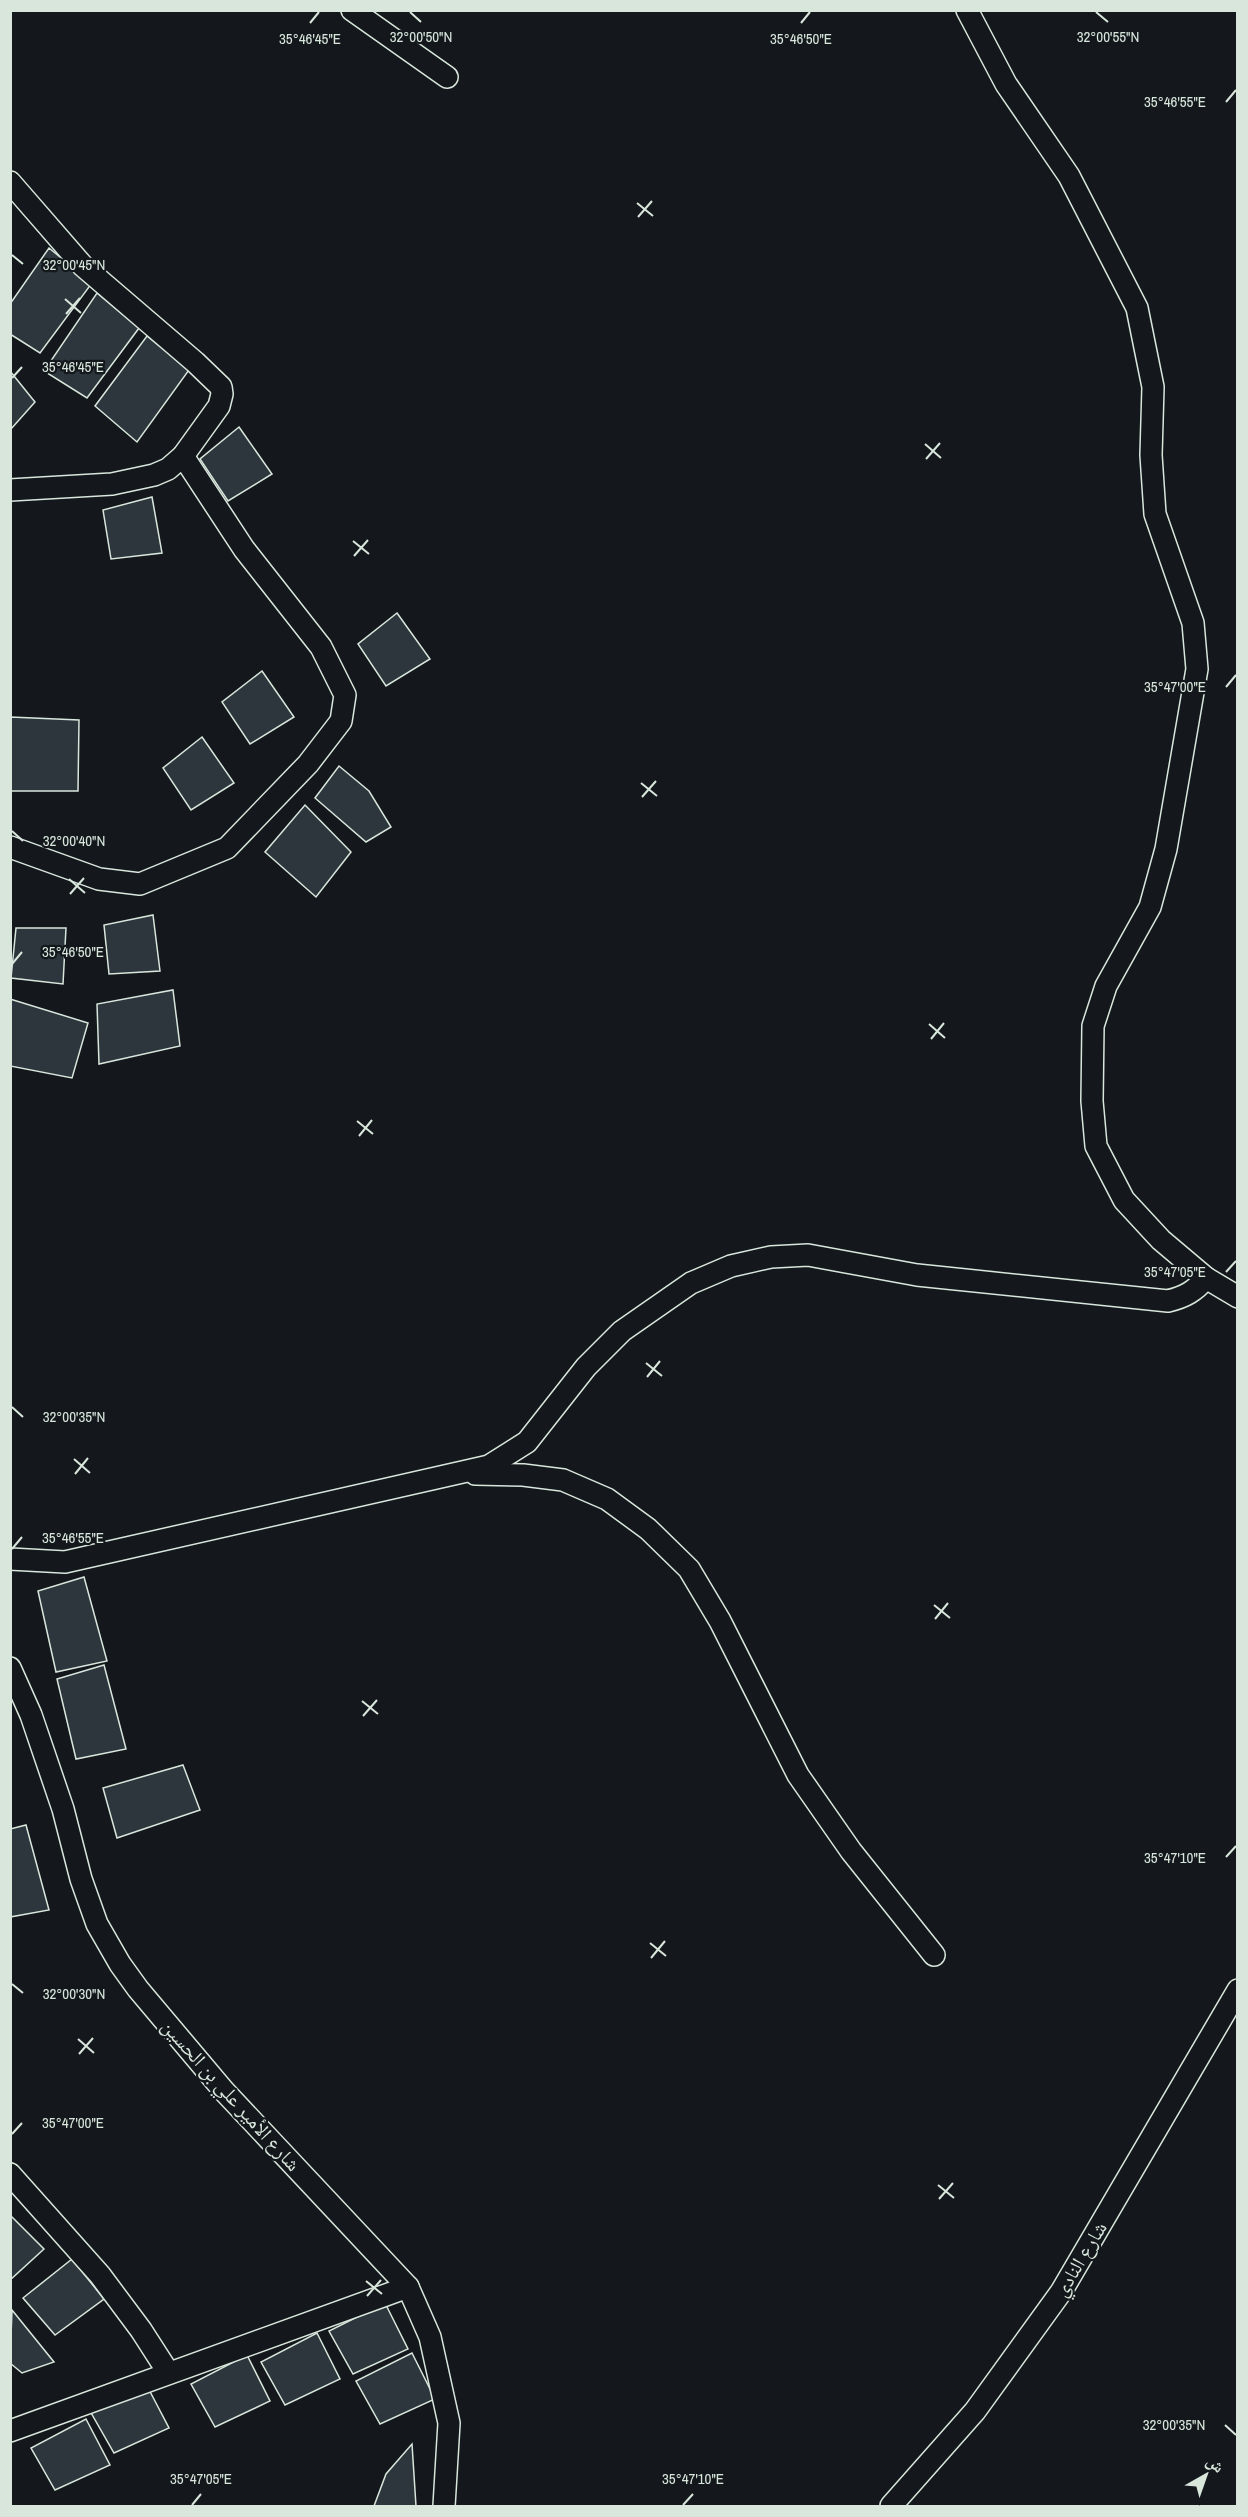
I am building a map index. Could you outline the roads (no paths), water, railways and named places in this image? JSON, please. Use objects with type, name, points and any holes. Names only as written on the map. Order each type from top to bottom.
[{"type":"street","points":[[352,10],[447,77]]},
{"type":"street","points":[[967,10],[1006,84],[1069,176],[1137,308],[1153,387],[1151,455],[1155,514],[1193,623],[1197,669],[1170,828],[1160,872],[1150,906],[1106,986],[1093,1026],[1092,1101],[1096,1146],[1124,1200],[1161,1240],[1206,1278],[1238,1298]]},
{"type":"street","points":[[10,182],[83,266],[220,387],[219,406],[183,456],[168,469],[154,475],[112,484],[10,490]]},
{"type":"street","points":[[10,847],[99,879],[140,884],[227,848],[308,764],[341,721],[345,695],[321,647],[244,549],[183,456]]},
{"type":"street","points":[[10,1559],[65,1562],[489,1466],[527,1442],[586,1367],[622,1331],[691,1283],[731,1266],[771,1257],[808,1255],[917,1275],[1168,1301],[1183,1298],[1196,1290],[1206,1278]]},
{"type":"street","points":[[454,1474],[523,1475],[563,1480],[607,1499],[648,1529],[689,1569],[720,1621],[798,1775],[851,1851],[934,1955]]},
{"type":"street","name":"شارع الأمير علي بن الحسين","points":[[10,1668],[31,1715],[63,1809],[89,1902],[120,1964],[138,1989],[224,2091],[408,2287],[430,2337],[449,2423],[444,2506]]},
{"type":"street","name":"شارع النادي","points":[[891,2506],[975,2411],[1061,2292],[1238,1990]]},
{"type":"street","points":[[10,2174],[99,2275],[141,2330],[168,2372]]},
{"type":"street","points":[[10,2431],[408,2287]]}]
